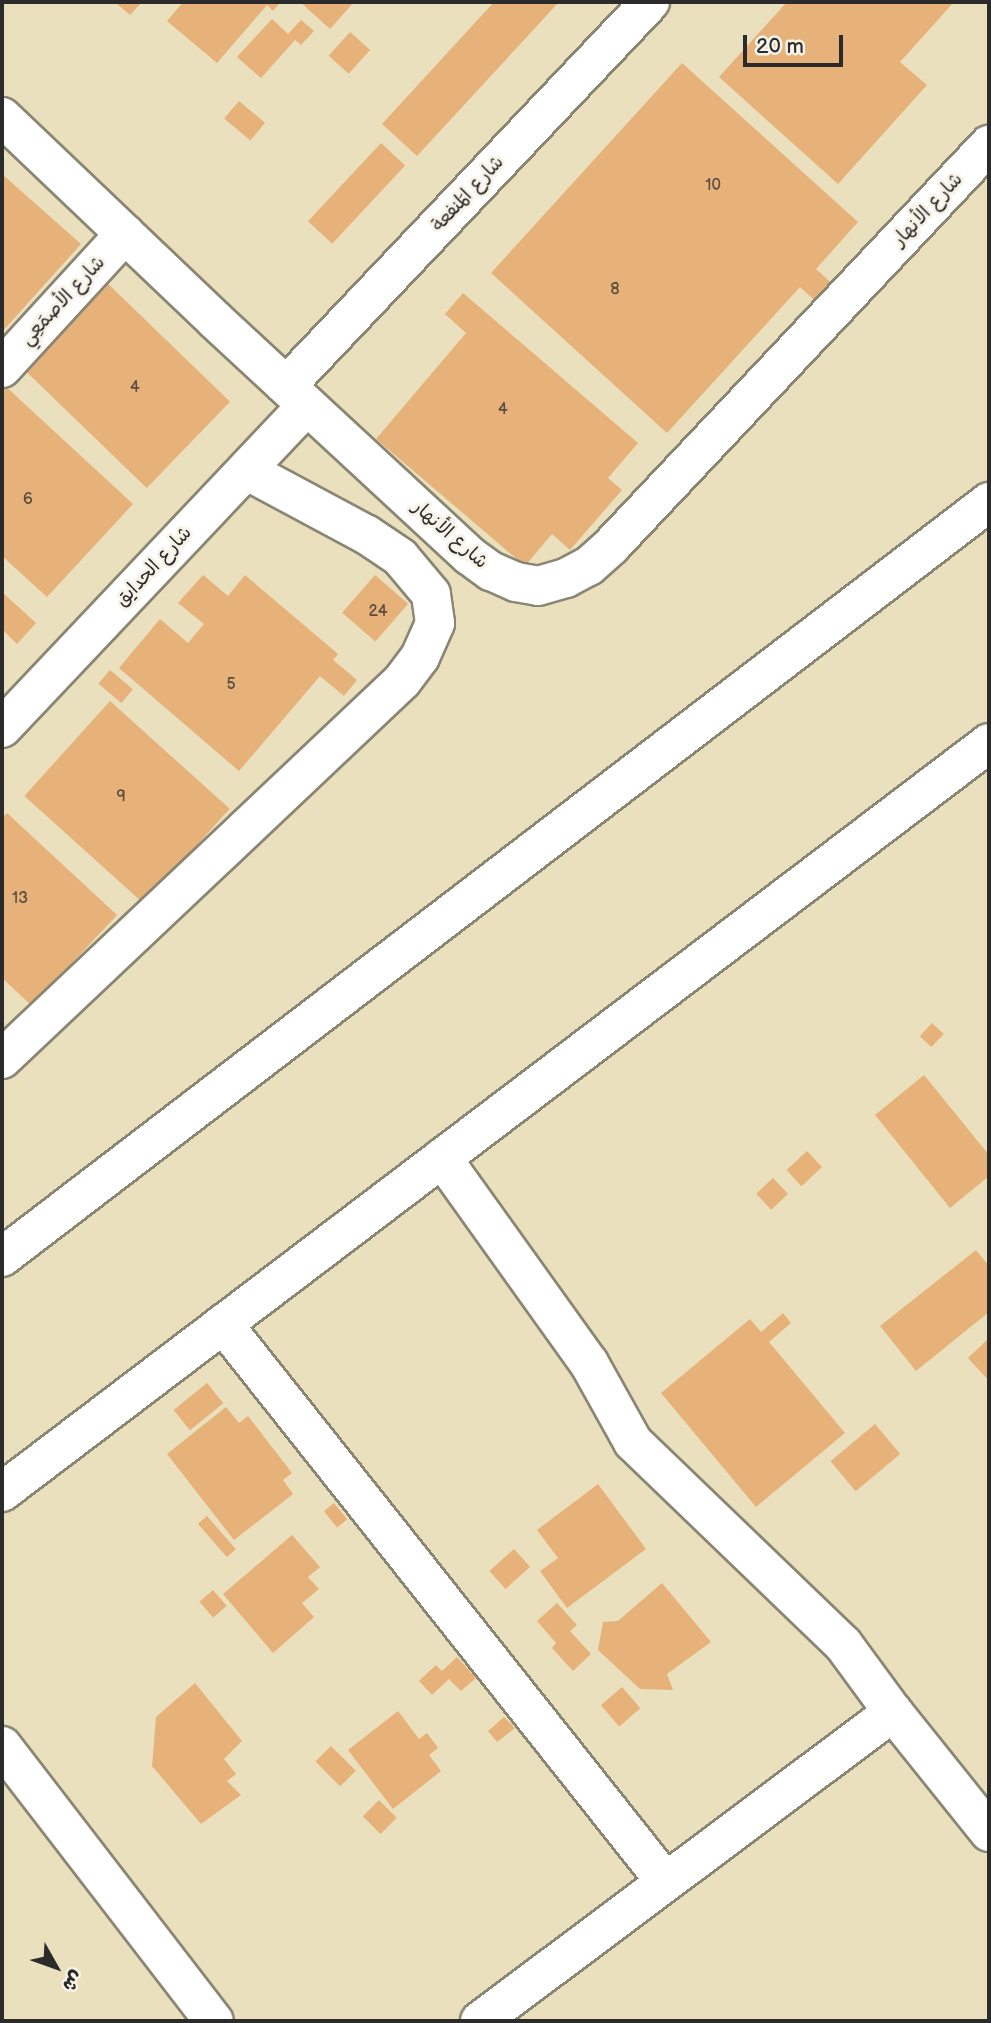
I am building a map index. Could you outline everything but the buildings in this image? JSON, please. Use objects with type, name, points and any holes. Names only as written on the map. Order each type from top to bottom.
[{"type":"street","name":"شارع المَنفعة","points":[[297,396],[650,2]]},
{"type":"street","name":"شارع الأنهار","points":[[2,117],[470,556],[491,571],[516,582],[538,586],[566,578],[589,566],[612,545],[989,145]]},
{"type":"street","name":"شارع الأصمَعِي","points":[[2,368],[125,234]]},
{"type":"street","name":"شارع الحدايق","points":[[2,728],[246,470],[297,396]]},
{"type":"street","points":[[2,1059],[402,681],[420,657],[435,623],[431,594],[400,557],[367,535],[246,470]]},
{"type":"street","points":[[2,1257],[989,502]]},
{"type":"street","points":[[2,1492],[989,743]]},
{"type":"street","points":[[442,1158],[589,1363],[633,1442],[843,1644],[893,1712],[989,1832]]},
{"type":"street","points":[[223,1324],[665,1881]]},
{"type":"street","points":[[480,2021],[893,1712]]},
{"type":"street","points":[[2,1746],[214,2021]]}]
